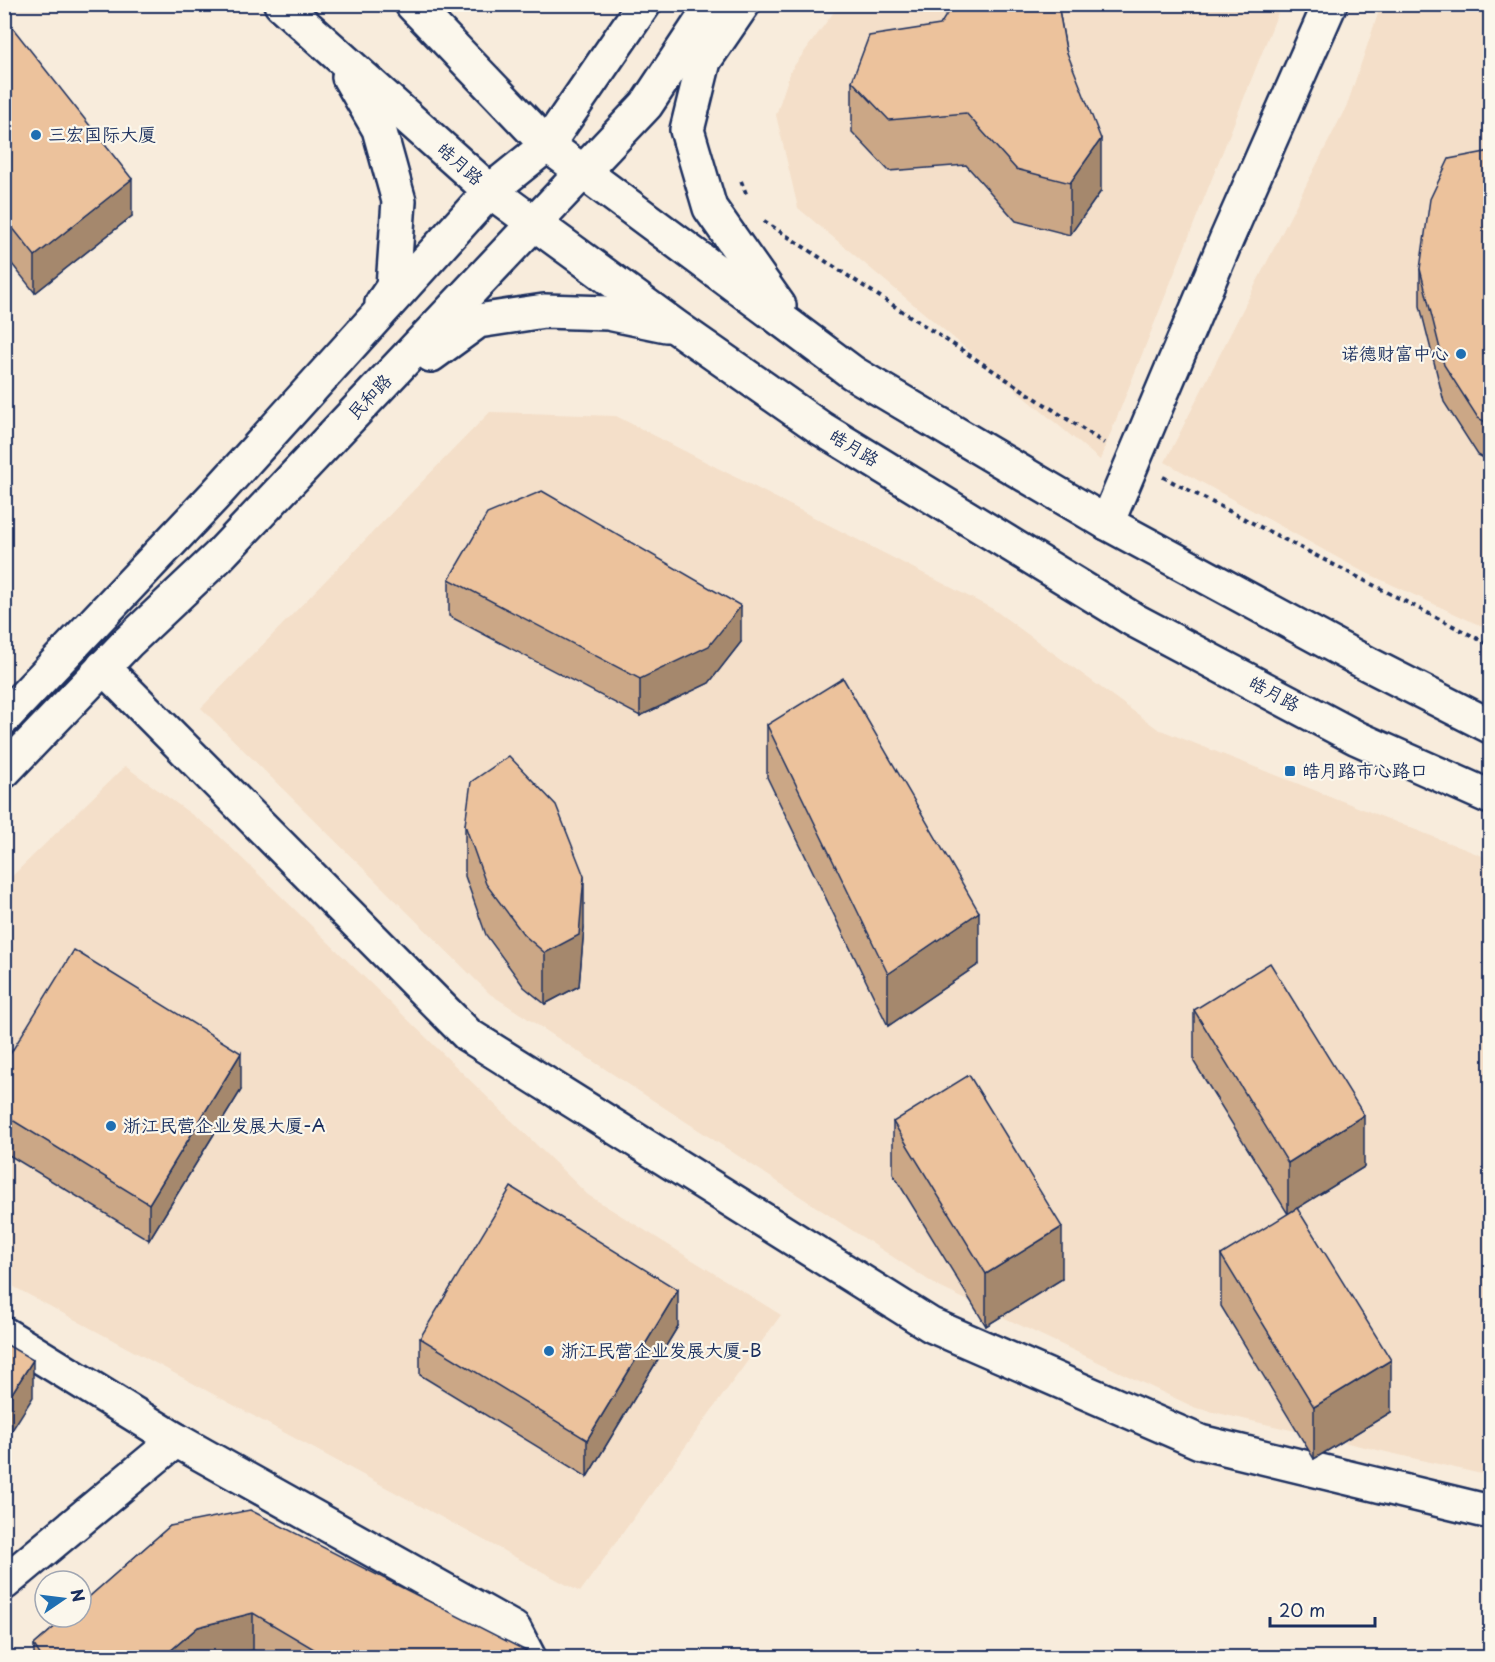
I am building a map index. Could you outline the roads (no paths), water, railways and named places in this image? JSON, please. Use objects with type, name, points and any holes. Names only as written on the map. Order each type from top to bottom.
[{"type":"main road","name":"皓月路","points":[[281,4],[490,191],[676,327],[822,429],[1134,620],[1357,738],[1491,797]]},
{"type":"main road","points":[[412,4],[547,145],[853,373],[1107,523],[1368,664],[1491,726]]},
{"type":"main road","points":[[4,718],[216,494],[490,191],[547,145],[644,4]]},
{"type":"main road","name":"民和路","points":[[4,771],[103,667],[219,556],[646,105],[713,4]]},
{"type":"main road","points":[[743,4],[704,60],[687,130],[710,208],[796,330]]},
{"type":"main road","points":[[1107,523],[1227,238],[1330,4]]},
{"type":"main road","points":[[337,55],[379,129],[399,201],[393,287],[357,339]]},
{"type":"main road","points":[[365,403],[478,321],[544,311],[608,313],[676,327]]},
{"type":"main road","points":[[103,667],[468,1035],[931,1325],[1200,1442],[1491,1512]]},
{"type":"main road","points":[[4,1334],[176,1440],[514,1629],[529,1658]]},
{"type":"main road","points":[[4,1583],[176,1440]]},
{"type":"place","name":"三宏国际大厦","points":[[36,135]]},
{"type":"place","name":"诺德财富中心","points":[[1461,354]]},
{"type":"place","name":"皓月路市心路口","points":[[1290,771]]},
{"type":"place","name":"浙江民营企业发展大厦-A","points":[[111,1126]]},
{"type":"place","name":"浙江民营企业发展大厦-B","points":[[549,1351]]}]
